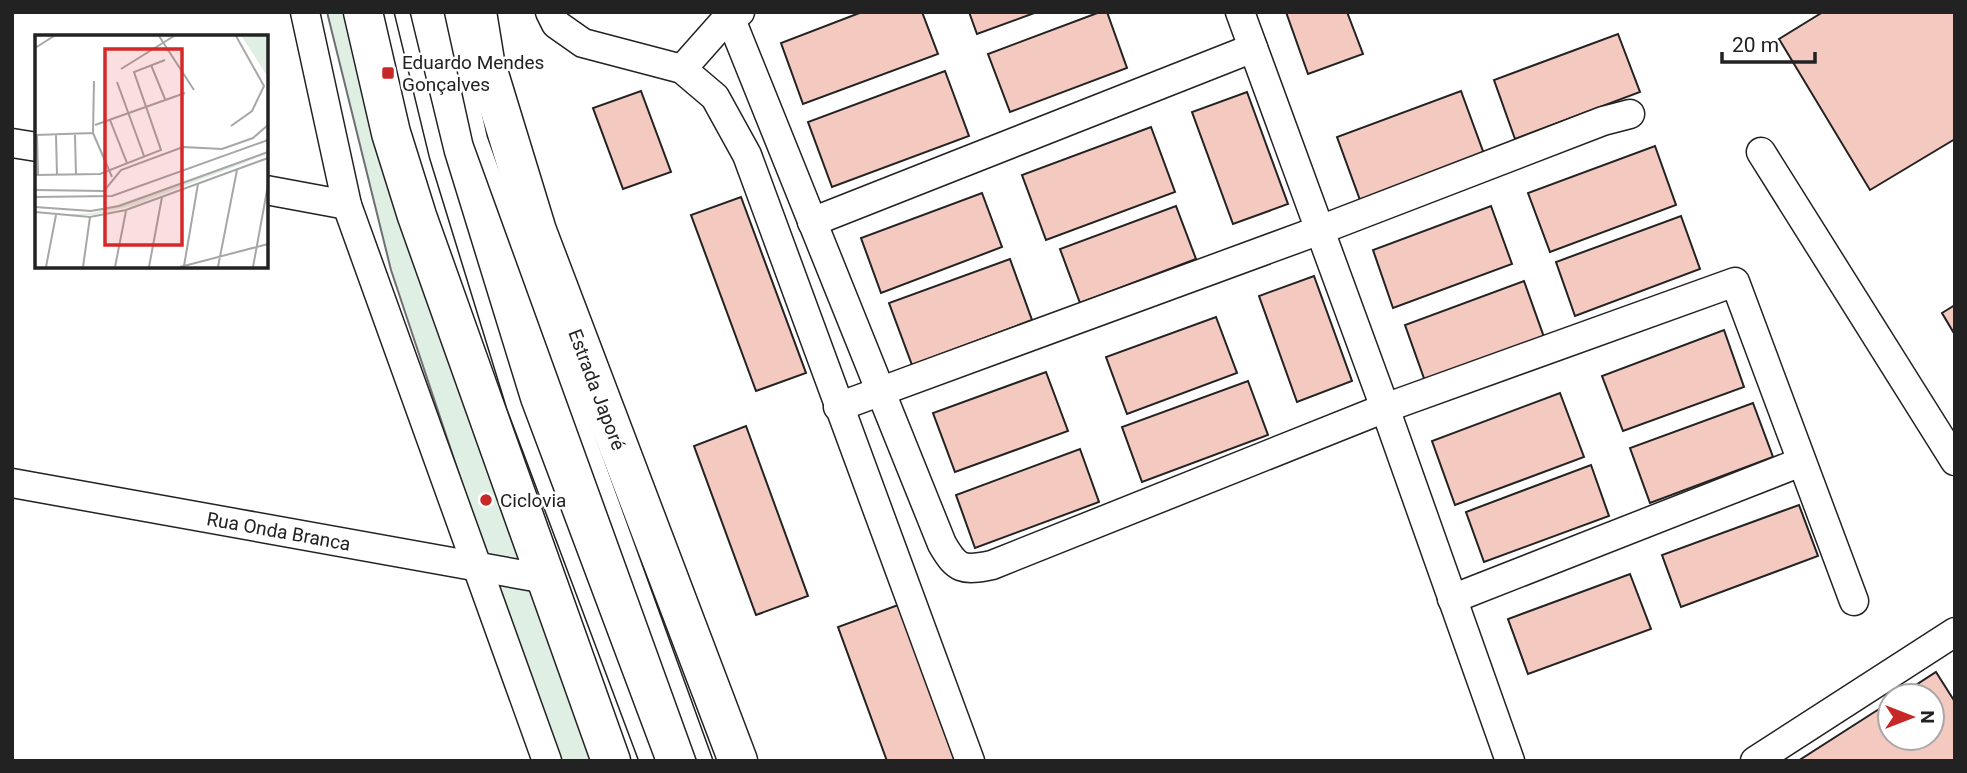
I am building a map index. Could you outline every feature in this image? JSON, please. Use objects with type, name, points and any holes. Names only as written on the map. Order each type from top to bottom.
[{"type":"main road","points":[[363,12],[391,133],[414,204],[611,761]]},
{"type":"main road","name":"Estrada Japoré","points":[[477,12],[485,61],[537,231],[737,761]]},
{"type":"street","points":[[305,12],[347,205],[547,761]]},
{"type":"street","points":[[550,12],[556,24],[583,43],[682,69],[715,97],[747,155],[970,761]]},
{"type":"street","points":[[1240,12],[1385,408],[1510,761]]},
{"type":"street","points":[[682,69],[732,14],[812,222],[942,544],[952,562],[960,567],[972,569],[992,565],[1385,408],[1735,282],[1854,601]]},
{"type":"street","points":[[812,222],[1253,48]]},
{"type":"street","points":[[838,407],[1320,230],[1604,121],[1630,114]]},
{"type":"street","points":[[12,143],[35,147]]},
{"type":"street","points":[[1761,152],[1955,461]]},
{"type":"street","points":[[268,190],[347,205]]},
{"type":"street","points":[[1452,599],[1801,462]]},
{"type":"street","name":"Rua Onda Branca","points":[[12,483],[546,579]]},
{"type":"street","points":[[1755,761],[1955,632]]},
{"type":"lane","points":[[402,12],[437,156],[514,406],[647,761]]},
{"type":"lane","points":[[452,12],[481,139],[705,761]]},
{"type":"green space","name":"Ciclovia","points":[[327,12],[356,12],[594,761],[556,761],[548,741],[391,270]]},
{"type":"building","points":[[862,12],[922,12],[938,54],[803,104],[781,43]]},
{"type":"building","points":[[969,12],[1037,12],[977,34]]},
{"type":"building","points":[[1100,12],[1107,12],[1127,68],[1010,112],[988,54]]},
{"type":"building","points":[[1286,12],[1347,12],[1363,54],[1308,74]]},
{"type":"building","points":[[1823,12],[1955,12],[1955,139],[1870,190],[1779,39]]},
{"type":"building","points":[[1618,34],[1640,92],[1515,139],[1494,80]]},
{"type":"building","points":[[945,71],[969,136],[832,187],[808,122]]},
{"type":"building","points":[[641,91],[671,172],[623,189],[593,108]]},
{"type":"building","points":[[1461,91],[1484,154],[1360,200],[1337,137]]},
{"type":"building","points":[[1247,92],[1288,204],[1233,224],[1192,112]]},
{"type":"building","points":[[1151,127],[1175,192],[1046,240],[1022,175]]},
{"type":"building","points":[[1655,146],[1676,205],[1550,252],[1528,193]]},
{"type":"building","points":[[982,193],[1002,247],[881,293],[861,238]]},
{"type":"building","points":[[741,197],[806,373],[756,391],[691,215]]},
{"type":"building","points":[[1176,206],[1196,259],[1080,303],[1060,249]]},
{"type":"building","points":[[1491,206],[1512,264],[1393,308],[1373,250]]},
{"type":"building","points":[[1681,216],[1700,269],[1575,316],[1556,262]]},
{"type":"building","points":[[1010,259],[1032,320],[912,365],[889,303]]},
{"type":"building","points":[[1314,276],[1352,381],[1297,402],[1259,296]]},
{"type":"building","points":[[1524,281],[1545,340],[1426,384],[1405,325]]},
{"type":"building","points":[[1955,305],[1955,335],[1942,313]]},
{"type":"building","points":[[1216,317],[1237,373],[1127,414],[1106,357]]},
{"type":"building","points":[[1724,330],[1744,387],[1623,431],[1602,376]]},
{"type":"building","points":[[1046,372],[1068,431],[955,472],[933,413]]},
{"type":"building","points":[[1248,381],[1268,435],[1142,482],[1122,427]]},
{"type":"building","points":[[1560,393],[1584,457],[1455,505],[1432,441]]},
{"type":"building","points":[[1753,403],[1773,457],[1650,503],[1630,448]]},
{"type":"building","points":[[746,426],[808,596],[756,615],[694,446]]},
{"type":"building","points":[[1080,449],[1099,502],[975,548],[956,495]]},
{"type":"building","points":[[1591,465],[1609,516],[1484,562],[1466,512]]},
{"type":"building","points":[[1799,505],[1818,556],[1681,607],[1662,555]]},
{"type":"building","points":[[1630,574],[1651,629],[1528,674],[1508,619]]},
{"type":"building","points":[[898,605],[955,761],[887,761],[838,627]]},
{"type":"building","points":[[1936,672],[1942,682],[1921,682]]},
{"type":"building","points":[[1946,688],[1955,702],[1955,761],[1798,761],[1876,711],[1876,752],[1946,752]]},
{"type":"place","name":"Eduardo Mendes Gonçalves","points":[[388,73]]},
{"type":"place","name":"Ciclovia","points":[[486,500]]}]
